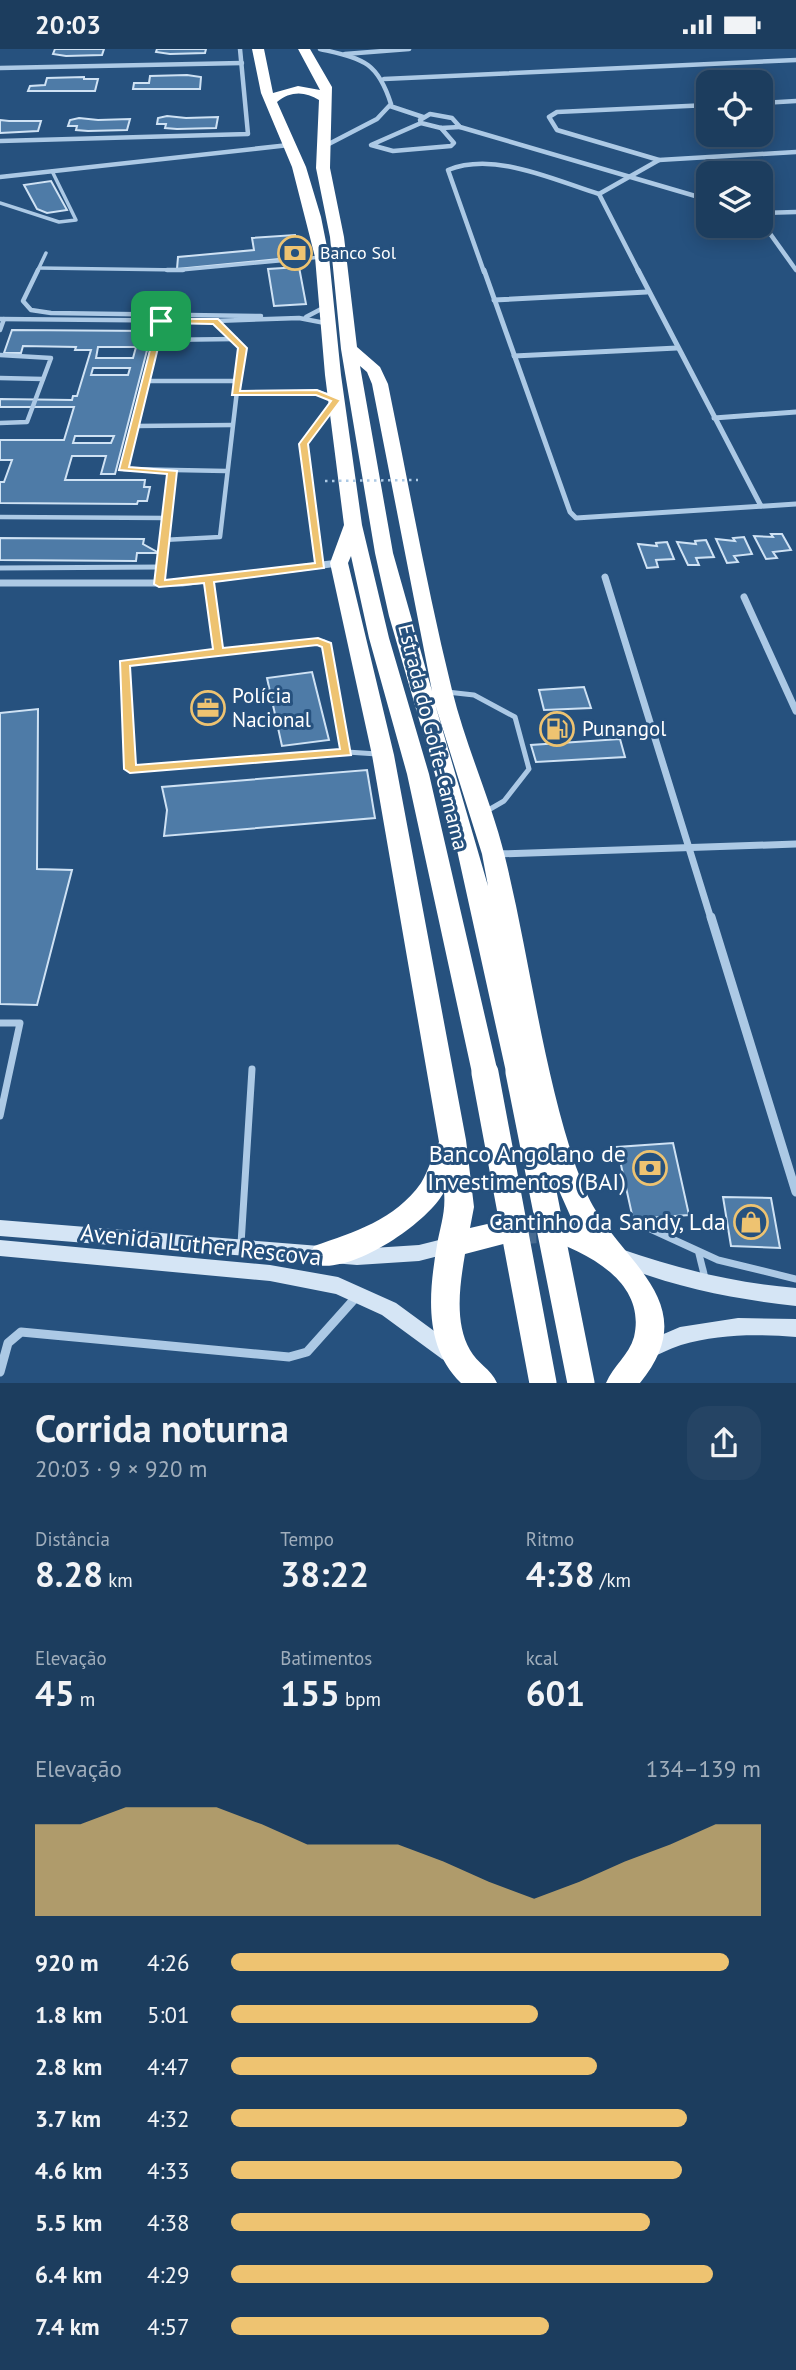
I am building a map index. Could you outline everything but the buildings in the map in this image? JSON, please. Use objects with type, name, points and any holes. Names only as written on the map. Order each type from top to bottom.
[{"type":"highway","name":"Estrada do Golfe-Camama","points":[[258,49],[271,101],[311,204],[322,257],[333,375],[353,525],[379,638],[418,774],[485,1073],[543,1383]]},
{"type":"highway","points":[[304,49],[308,73],[326,87],[326,99]]},
{"type":"highway","points":[[262,73],[279,78],[308,73]]},
{"type":"highway","points":[[271,101],[276,95],[292,91],[315,92],[326,99]]},
{"type":"highway","name":"Estrada do Golfe-Camama","points":[[326,99],[323,168],[337,237],[349,349],[384,553],[399,616],[468,850],[519,1072],[581,1383]]},
{"type":"highway","points":[[349,349],[374,370],[380,384],[442,692],[493,854],[548,1116],[563,1168],[582,1213],[614,1255],[631,1271],[644,1297],[649,1325],[638,1383]]},
{"type":"highway","points":[[353,525],[329,564],[383,755],[452,1140],[460,1207],[452,1245],[445,1314],[450,1342],[465,1372],[482,1383]]},
{"type":"highway","points":[[324,1255],[365,1243],[413,1214],[433,1192],[452,1140]]},
{"type":"highway","points":[[554,1229],[583,1236],[614,1255]]},
{"type":"highway","points":[[452,1245],[509,1231]]},
{"type":"highway","points":[[621,1383],[636,1366],[644,1351]]},
{"type":"main road","name":"Avenida Luther Rescova","points":[[0,1228],[324,1255],[399,1255],[452,1245]]},
{"type":"main road","name":"Avenida Luther Rescova","points":[[0,1248],[270,1273],[315,1280],[359,1294],[416,1327],[465,1372]]},
{"type":"main road","points":[[614,1255],[657,1272],[707,1285],[796,1297]]},
{"type":"main road","points":[[644,1351],[671,1336],[705,1330],[796,1328]]},
{"type":"street","points":[[0,141],[248,134],[240,49]]},
{"type":"street","points":[[320,49],[369,64],[384,79],[390,106]]},
{"type":"street","points":[[341,55],[409,49]]},
{"type":"street","points":[[384,79],[796,60]]},
{"type":"street","points":[[0,68],[242,63]]},
{"type":"street","points":[[773,102],[796,101]]},
{"type":"street","points":[[390,106],[441,128],[460,127],[696,195]]},
{"type":"street","points":[[322,145],[377,119],[390,106]]},
{"type":"street","points":[[696,106],[550,114],[557,130],[659,160],[796,152]]},
{"type":"street","points":[[441,128],[454,143],[451,146],[393,151],[371,145],[394,132],[439,115],[452,118],[460,127]]},
{"type":"street","points":[[0,177],[289,145]]},
{"type":"street","points":[[659,160],[599,194],[499,164],[449,168],[570,512],[576,518],[796,503]]},
{"type":"street","points":[[599,194],[647,292],[761,506]]},
{"type":"street","points":[[773,213],[796,212]]},
{"type":"street","points":[[773,238],[796,270]]},
{"type":"street","points":[[494,300],[647,292]]},
{"type":"street","points":[[513,356],[677,348]]},
{"type":"street","points":[[715,418],[796,412]]},
{"type":"street","points":[[0,583],[159,584],[329,564]]},
{"type":"street","points":[[605,577],[796,1192]]},
{"type":"street","points":[[744,597],[796,711]]},
{"type":"street","points":[[493,854],[796,844]]},
{"type":"street","points":[[0,1372],[7,1343],[12,1335],[22,1332],[289,1357],[307,1352],[359,1294]]},
{"type":"lane","points":[[0,203],[59,222],[76,220],[52,171]]},
{"type":"lane","points":[[46,253],[23,301],[25,306],[38,312],[217,313],[275,318]]},
{"type":"lane","points":[[39,268],[181,270],[322,257]]},
{"type":"lane","points":[[299,318],[320,311],[327,305]]},
{"type":"lane","points":[[0,330],[2,319],[215,321],[299,318],[324,322],[329,330]]},
{"type":"lane","points":[[161,321],[125,471],[226,471]]},
{"type":"lane","points":[[163,540],[209,540],[220,537],[242,348],[236,339],[215,321]]},
{"type":"lane","points":[[156,340],[236,339]]},
{"type":"lane","points":[[0,355],[49,356],[27,422],[0,423]]},
{"type":"lane","points":[[309,392],[324,386],[333,375]]},
{"type":"lane","points":[[0,379],[43,379]]},
{"type":"lane","points":[[146,381],[237,381]]},
{"type":"lane","points":[[236,393],[309,392],[324,394],[336,400],[303,444],[329,564]]},
{"type":"lane","points":[[136,426],[232,425]]},
{"type":"lane","points":[[159,584],[172,471]]},
{"type":"lane","points":[[0,517],[166,518]]},
{"type":"lane","points":[[0,568],[161,567]]},
{"type":"lane","points":[[208,580],[219,652]]},
{"type":"lane","points":[[347,753],[324,642],[124,663],[130,769],[347,753],[383,755]]},
{"type":"lane","points":[[442,692],[474,695],[515,717],[529,769],[504,801],[482,813]]},
{"type":"lane","points":[[0,1023],[20,1023],[0,1116]]},
{"type":"lane","points":[[240,1249],[251,1069]]},
{"type":"lane","points":[[646,1227],[699,1254],[796,1279]]},
{"type":"lane","points":[[699,1254],[707,1285]]},
{"type":"path","points":[[325,481],[418,480]]},
{"type":"tunnel","points":[[509,1231],[554,1229]]},
{"type":"place","name":"Banco Sol","points":[[295,253]]},
{"type":"place","name":"Polícia Nacional","points":[[208,708]]},
{"type":"place","name":"Punangol","points":[[557,729]]},
{"type":"place","name":"Banco Angolano de Investimentos (BAI)","points":[[650,1168]]},
{"type":"place","name":"Cantinho da Sandy, Lda","points":[[751,1222]]},
{"type":"route","points":[[161,321],[124,470],[172,471],[159,584],[208,580],[219,652],[124,663],[128,765],[130,769],[138,769],[347,753],[328,646],[324,642],[318,642],[219,652],[208,580],[320,565],[303,444],[336,400],[332,396],[317,393],[236,393],[242,348],[236,339],[215,321],[161,321]]}]
